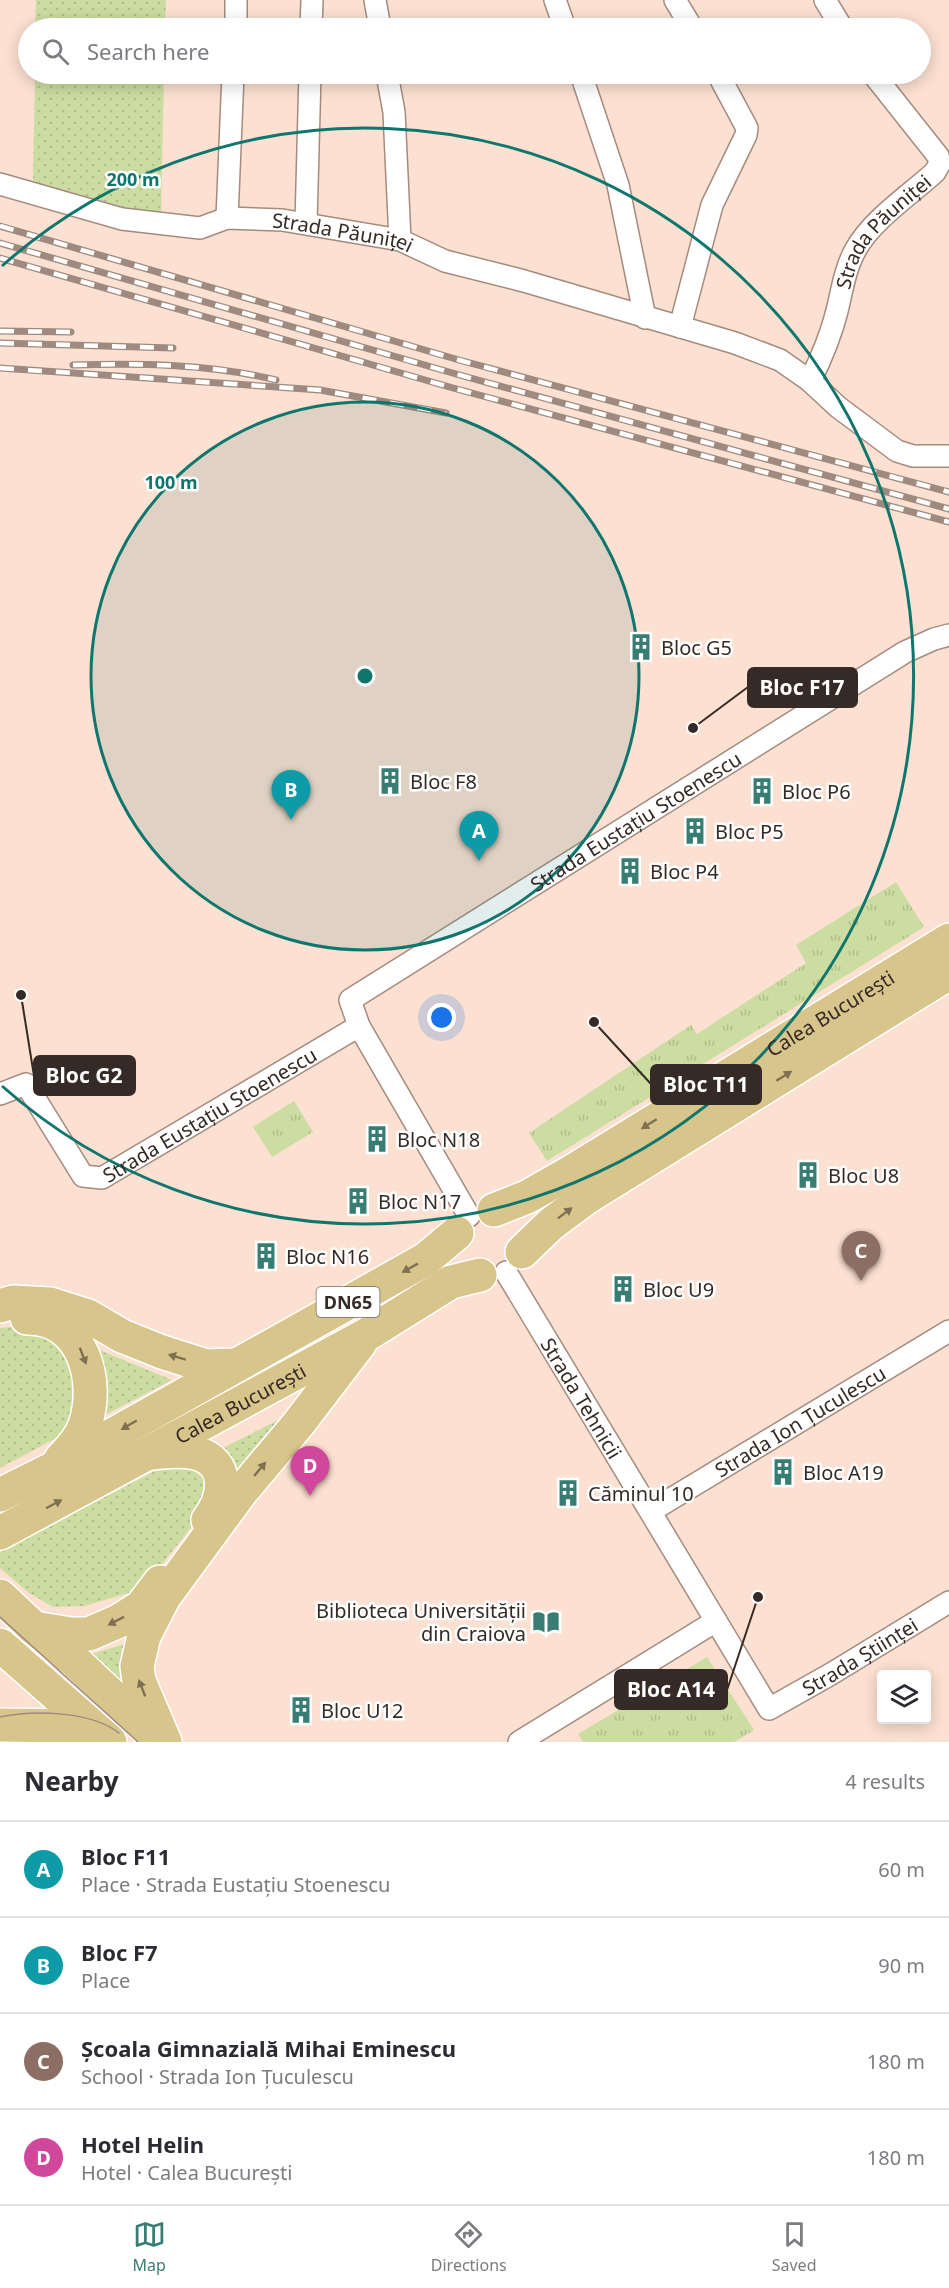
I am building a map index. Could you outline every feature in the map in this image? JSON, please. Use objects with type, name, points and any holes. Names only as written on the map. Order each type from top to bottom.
[{"type":"main road","name":"Calea București","points":[[0,1495],[52,1469],[426,1259],[473,1220],[527,1197],[571,1172],[949,940]]},
{"type":"main road","name":"Calea București","points":[[1,1532],[366,1335],[451,1282],[503,1266],[551,1224],[586,1198],[949,973]]},
{"type":"main road","points":[[501,1212],[515,1221],[522,1236],[503,1266],[467,1268],[458,1256],[456,1241],[473,1220],[501,1212]]},
{"type":"main road","points":[[0,1306],[13,1302],[50,1304],[88,1316],[122,1336],[162,1352],[206,1366],[234,1365]]},
{"type":"main road","points":[[0,1319],[35,1318],[63,1327],[80,1347],[90,1373],[91,1399],[84,1427],[76,1443],[52,1469]]},
{"type":"main road","points":[[164,1742],[139,1681],[137,1666],[144,1636],[164,1597],[241,1492],[299,1423],[366,1335]]},
{"type":"main road","points":[[34,1628],[70,1634],[89,1634],[119,1620],[141,1606],[213,1513],[222,1494],[222,1481],[218,1468],[198,1454],[174,1451],[149,1453]]},
{"type":"main road","points":[[0,1596],[164,1742]]},
{"type":"main road","points":[[0,1645],[106,1738]]},
{"type":"main road","points":[[0,1725],[66,1726],[106,1738]]},
{"type":"street","points":[[236,0],[236,18]]},
{"type":"street","points":[[311,18],[312,0]]},
{"type":"street","points":[[375,0],[378,18]]},
{"type":"street","points":[[555,0],[561,18]]},
{"type":"street","points":[[675,0],[686,18]]},
{"type":"street","points":[[825,0],[836,18]]},
{"type":"street","points":[[226,218],[233,84]]},
{"type":"street","points":[[306,223],[310,84]]},
{"type":"street","points":[[389,84],[394,112],[400,240]]},
{"type":"street","points":[[584,84],[618,184],[645,318]]},
{"type":"street","points":[[680,327],[712,205],[746,135],[747,128],[723,84]]},
{"type":"street","name":"Strada Păuniței","points":[[810,381],[821,359],[836,314],[846,272],[856,248],[879,221],[935,172],[940,164],[938,156],[881,84]]},
{"type":"street","name":"Strada Păuniței","points":[[0,184],[122,219],[200,228],[226,218],[306,223],[400,240],[446,261],[524,281],[680,327],[780,360],[810,381],[838,407],[897,451],[913,456],[949,456]]},
{"type":"street","name":"Strada Eustațiu Stoenescu","points":[[473,1220],[359,1026],[350,1000],[905,652],[949,635]]},
{"type":"street","name":"Strada Eustațiu Stoenescu","points":[[0,1094],[26,1084],[83,1176],[102,1178],[359,1026]]},
{"type":"street","name":"Strada Tehnicii","points":[[503,1266],[769,1709]]},
{"type":"street","name":"Strada Ion Țuculescu","points":[[651,1511],[949,1331]]},
{"type":"street","name":"Strada Științei","points":[[769,1709],[949,1602]]},
{"type":"street","points":[[519,1742],[716,1621]]},
{"type":"green space","points":[[36,0],[166,0],[165,18],[35,18]]},
{"type":"green space","points":[[35,84],[164,84],[161,216],[142,216],[33,181]]},
{"type":"green space","points":[[896,882],[924,927],[547,1161],[529,1133],[691,1025],[697,1034],[806,963],[796,945]]},
{"type":"green space","points":[[294,1101],[313,1132],[272,1157],[253,1127]]},
{"type":"green space","points":[[0,1328],[34,1329],[62,1346],[77,1381],[74,1412],[64,1434],[0,1468]]},
{"type":"green space","points":[[92,1347],[172,1380],[101,1417]]},
{"type":"green space","points":[[302,1408],[238,1478],[221,1449]]},
{"type":"green space","points":[[178,1467],[194,1470],[209,1484],[204,1511],[151,1578],[132,1592],[84,1606],[53,1607],[29,1593],[0,1568],[0,1553],[10,1546],[157,1470]]},
{"type":"green space","points":[[128,1643],[123,1667],[122,1686],[89,1655]]},
{"type":"green space","points":[[707,1657],[754,1730],[734,1742],[583,1742],[578,1734]]},
{"type":"tram line","points":[[0,1617],[138,1742]]},
{"type":"tram line","points":[[0,1717],[29,1713],[78,1716],[93,1720],[119,1733]]},
{"type":"railway","points":[[0,226],[459,360],[949,492]]},
{"type":"railway","points":[[0,243],[456,374],[949,509]]},
{"type":"railway","points":[[0,258],[453,388],[949,522]]},
{"type":"railway","points":[[0,331],[71,332]]},
{"type":"railway","points":[[0,343],[173,348]]},
{"type":"railway","points":[[73,365],[175,366],[226,371],[276,380]]},
{"type":"railway","points":[[0,368],[320,390],[446,413]]},
{"type":"place","name":"Bloc G5","points":[[641,647]]},
{"type":"place","name":"Bloc F17","points":[[693,728]]},
{"type":"place","name":"Bloc F8","points":[[390,781]]},
{"type":"place","name":"Bloc P6","points":[[762,791]]},
{"type":"place","name":"Bloc F7","points":[[291,820]]},
{"type":"place","name":"Bloc P5","points":[[695,831]]},
{"type":"place","name":"Bloc F11","points":[[479,861]]},
{"type":"place","name":"Bloc P4","points":[[630,871]]},
{"type":"place","name":"Bloc G2","points":[[21,995]]},
{"type":"place","name":"Bloc T11","points":[[594,1022]]},
{"type":"place","name":"Bloc N18","points":[[377,1139]]},
{"type":"place","name":"Bloc U8","points":[[808,1175]]},
{"type":"place","name":"Bloc N17","points":[[358,1201]]},
{"type":"place","name":"Bloc N16","points":[[266,1256]]},
{"type":"place","name":"Școala Gimnazială Mihai Eminescu","points":[[861,1281]]},
{"type":"place","name":"Bloc U9","points":[[623,1289]]},
{"type":"place","name":"Bloc A19","points":[[783,1472]]},
{"type":"place","name":"Căminul 10","points":[[568,1493]]},
{"type":"place","name":"Hotel Helin","points":[[310,1496]]},
{"type":"place","name":"Bloc A14","points":[[758,1597]]},
{"type":"place","name":"Biblioteca Universității din Craiova","points":[[546,1622]]},
{"type":"place","name":"Bloc U12","points":[[301,1710]]}]
